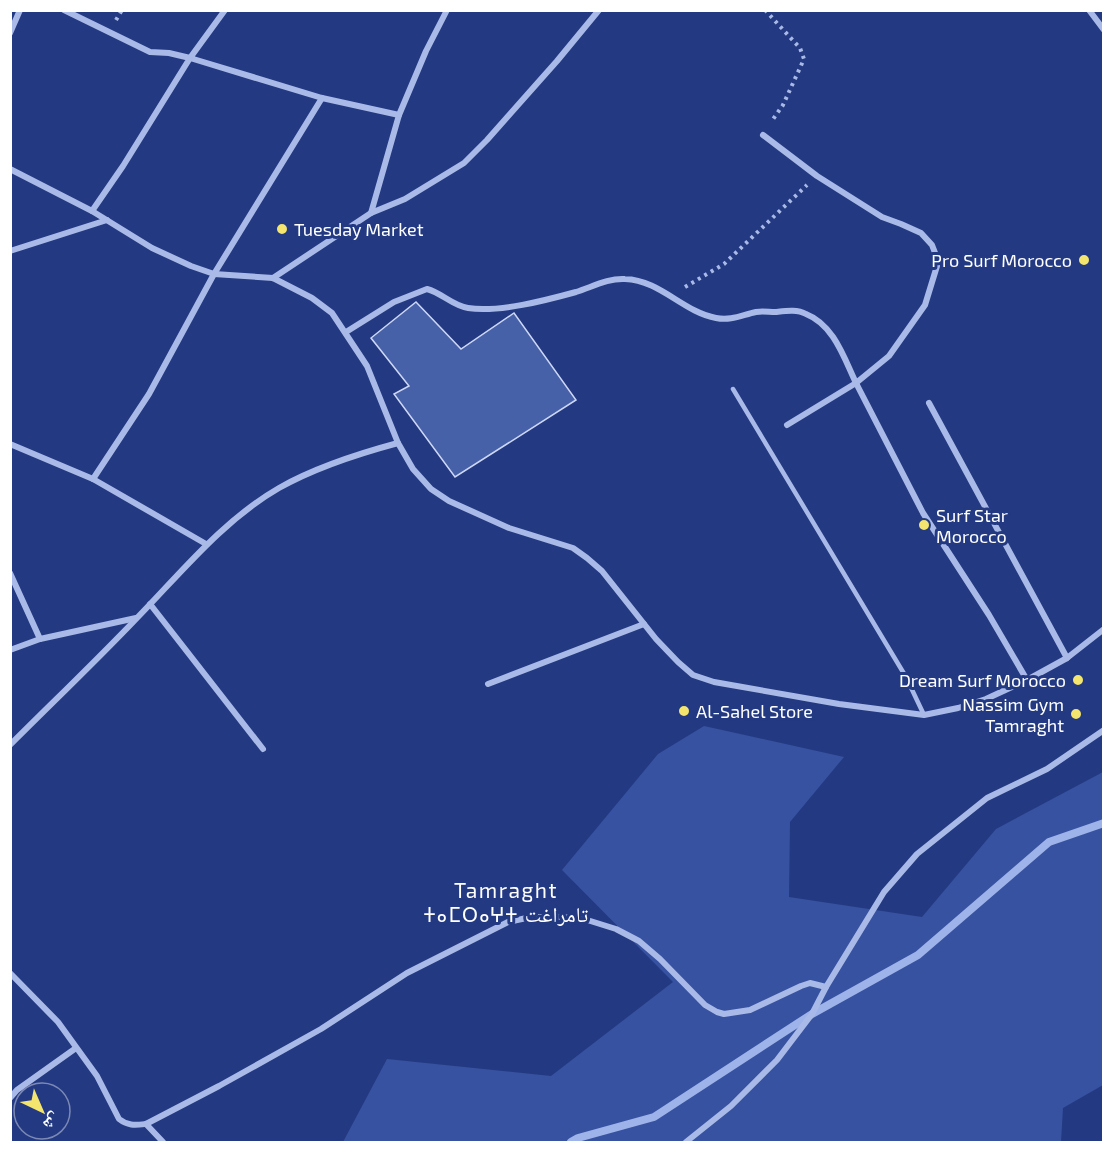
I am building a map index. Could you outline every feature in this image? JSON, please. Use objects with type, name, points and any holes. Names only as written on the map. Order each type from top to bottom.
[{"type":"street","points":[[10,33],[20,10]]},
{"type":"street","points":[[64,10],[150,52],[190,58],[322,98],[399,115]]},
{"type":"street","points":[[92,211],[190,58],[225,10]]},
{"type":"street","points":[[371,213],[399,115],[426,51],[447,10]]},
{"type":"street","points":[[273,278],[371,213],[405,199],[464,163],[534,88],[599,10]]},
{"type":"street","points":[[1089,10],[1104,30]]},
{"type":"street","points":[[93,479],[148,394],[214,274],[322,98]]},
{"type":"street","points":[[763,135],[817,176],[882,217],[921,233],[932,246],[937,258],[937,266],[925,304],[889,356],[856,383],[787,424]]},
{"type":"street","points":[[10,169],[92,211],[152,248],[191,266],[214,274],[273,278],[312,298],[332,313],[367,366],[398,443],[413,469],[425,482],[448,501],[509,528],[573,548],[587,558],[602,570],[644,624],[693,675],[714,682],[924,716],[976,702],[1027,680],[1067,658],[1104,629]]},
{"type":"street","points":[[10,251],[107,220]]},
{"type":"street","points":[[346,332],[393,302],[427,289],[466,308],[481,309],[530,303],[576,292],[614,279],[642,282],[701,314],[722,319],[729,320],[758,312],[791,311],[807,314],[831,332],[923,513],[989,615],[1027,680]]},
{"type":"street","points":[[929,404],[1067,658]]},
{"type":"street","points":[[10,745],[137,618],[206,543],[254,504],[280,487],[314,471],[353,456],[398,443]]},
{"type":"street","points":[[10,444],[93,479],[206,543]]},
{"type":"street","points":[[10,573],[40,639]]},
{"type":"street","points":[[150,604],[263,749]]},
{"type":"street","points":[[10,650],[40,639],[137,618]]},
{"type":"street","points":[[488,684],[644,624]]},
{"type":"street","points":[[686,1143],[731,1106],[777,1060],[812,1014],[884,892],[917,854],[987,798],[1047,769],[1104,730]]},
{"type":"street","points":[[10,973],[58,1022],[97,1076],[119,1119],[125,1124],[133,1125],[146,1124],[219,1086],[321,1029],[407,973],[508,922],[531,917],[584,919],[624,933],[639,941],[660,959],[705,1005],[724,1014],[750,1010],[810,983],[826,987]]},
{"type":"street","points":[[10,1098],[17,1090],[76,1048]]},
{"type":"street","points":[[146,1124],[163,1143]]},
{"type":"lane","points":[[733,389],[906,677],[924,716]]},
{"type":"path","points":[[763,135],[783,105],[804,59],[800,48],[765,10]]},
{"type":"path","points":[[671,296],[724,264],[817,176]]},
{"type":"shaded area","points":[[704,726],[844,757],[790,822],[789,897],[922,917],[996,829],[1103,772],[1103,1085],[1063,1108],[1061,1142],[343,1142],[387,1059],[551,1076],[673,982],[562,870],[658,754]]},
{"type":"building","points":[[416,302],[461,349],[514,313],[576,400],[455,477],[394,394],[409,386],[371,338]]},
{"type":"waterway","points":[[571,1142],[578,1138],[654,1117],[812,1014],[918,955],[1049,842],[1104,823]]},
{"type":"place","name":"Tuesday Market","points":[[282,229]]},
{"type":"place","name":"Pro Surf Morocco","points":[[1084,260]]},
{"type":"place","name":"Surf Star Morocco","points":[[924,525]]},
{"type":"place","name":"Dream Surf Morocco","points":[[1078,680]]},
{"type":"place","name":"Al-Sahel Store","points":[[684,711]]},
{"type":"place","name":"Nassim Gym Tamraght","points":[[1076,714]]},
{"type":"district","name":"Tamraght ⵜⴰⵎⵔⴰⵖⵜ تامراغت","points":[[506,901]]}]
